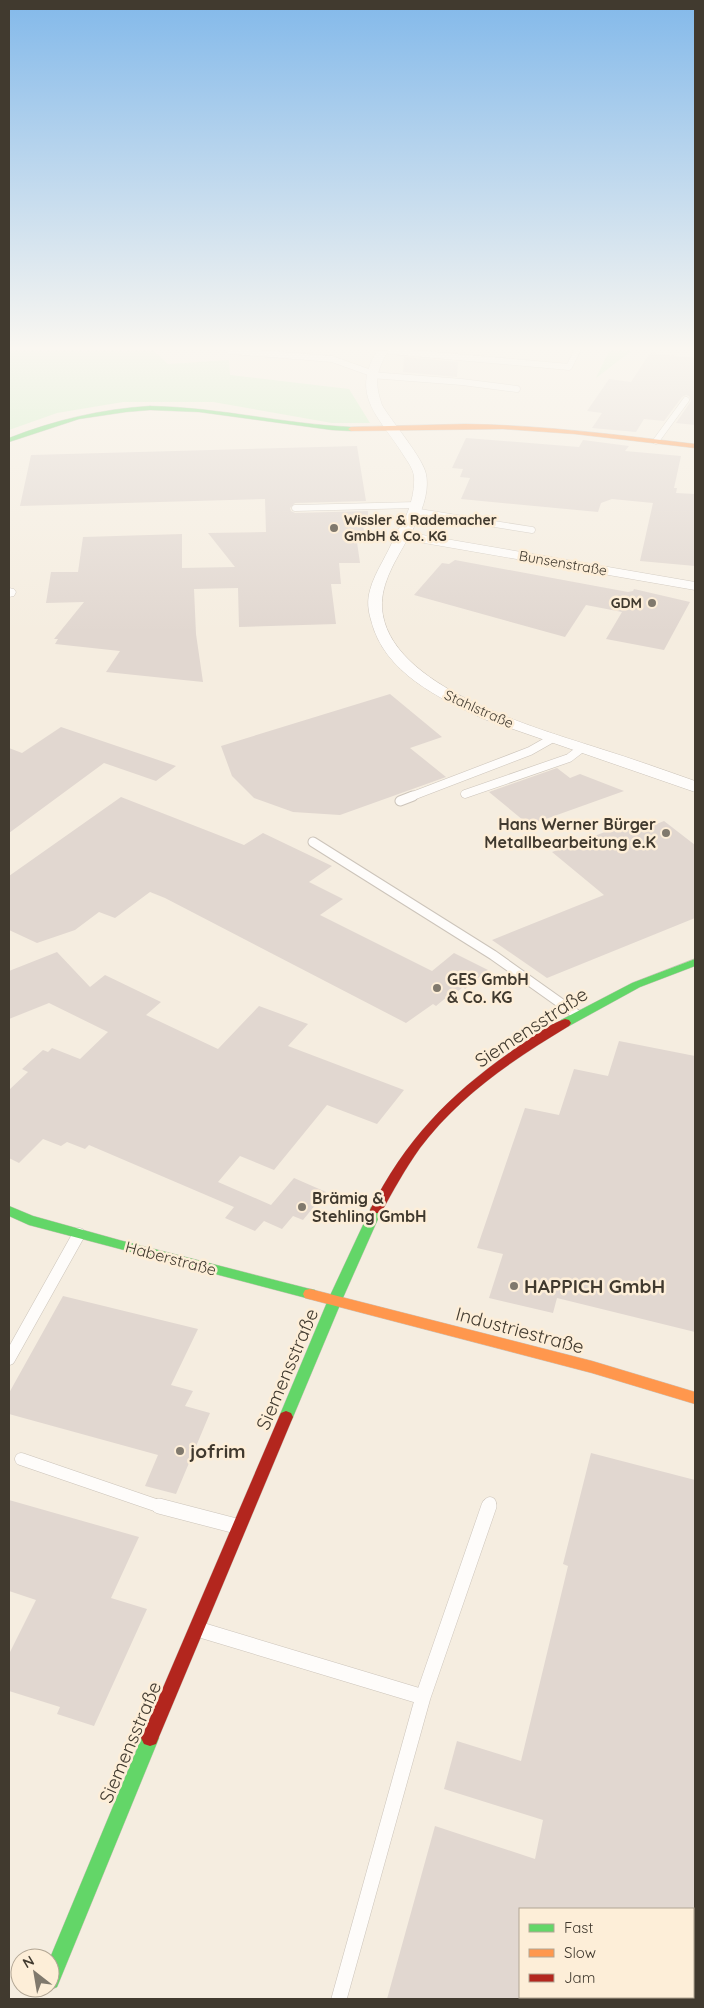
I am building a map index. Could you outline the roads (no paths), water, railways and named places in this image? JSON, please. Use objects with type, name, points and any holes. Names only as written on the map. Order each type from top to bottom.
[{"type":"street","name":"Stahlstraße","points":[[402,445],[419,471],[421,486],[414,508],[376,588],[375,608],[380,629],[393,651],[419,676],[454,700],[484,714],[695,787]]},
{"type":"street","name":"Bunsenstraße","points":[[402,535],[695,586]]},
{"type":"street","name":"Siemensstraße","points":[[60,1956],[334,1302],[384,1194],[421,1138],[444,1113],[503,1062],[576,1014],[616,994],[695,962]]},
{"type":"street","name":"Haberstraße","points":[[9,1211],[29,1220],[79,1234],[334,1302]]},
{"type":"street","name":"Industriestraße","points":[[334,1302],[384,1313],[592,1367],[695,1398]]},
{"type":"lane","points":[[294,508],[414,508],[532,530]]},
{"type":"lane","points":[[400,801],[530,751],[553,738]]},
{"type":"lane","points":[[465,794],[569,758],[582,748]]},
{"type":"lane","points":[[313,842],[493,955],[576,1014]]},
{"type":"lane","points":[[9,1359],[79,1234]]},
{"type":"lane","points":[[21,1459],[161,1507],[240,1527]]},
{"type":"lane","points":[[339,1999],[422,1697],[490,1502]]},
{"type":"lane","points":[[196,1629],[422,1697]]},
{"type":"place","name":"Wissler & Rademacher GmbH & Co. KG","points":[[334,528]]},
{"type":"place","name":"GDM","points":[[652,603]]},
{"type":"place","name":"Hans Werner Bürger Metallbearbeitung e.K","points":[[666,833]]},
{"type":"place","name":"GES GmbH & Co. KG","points":[[437,988]]},
{"type":"place","name":"Brämig & Stehling GmbH","points":[[302,1207]]},
{"type":"place","name":"HAPPICH GmbH","points":[[514,1286]]},
{"type":"place","name":"jofrim","points":[[180,1451]]}]
